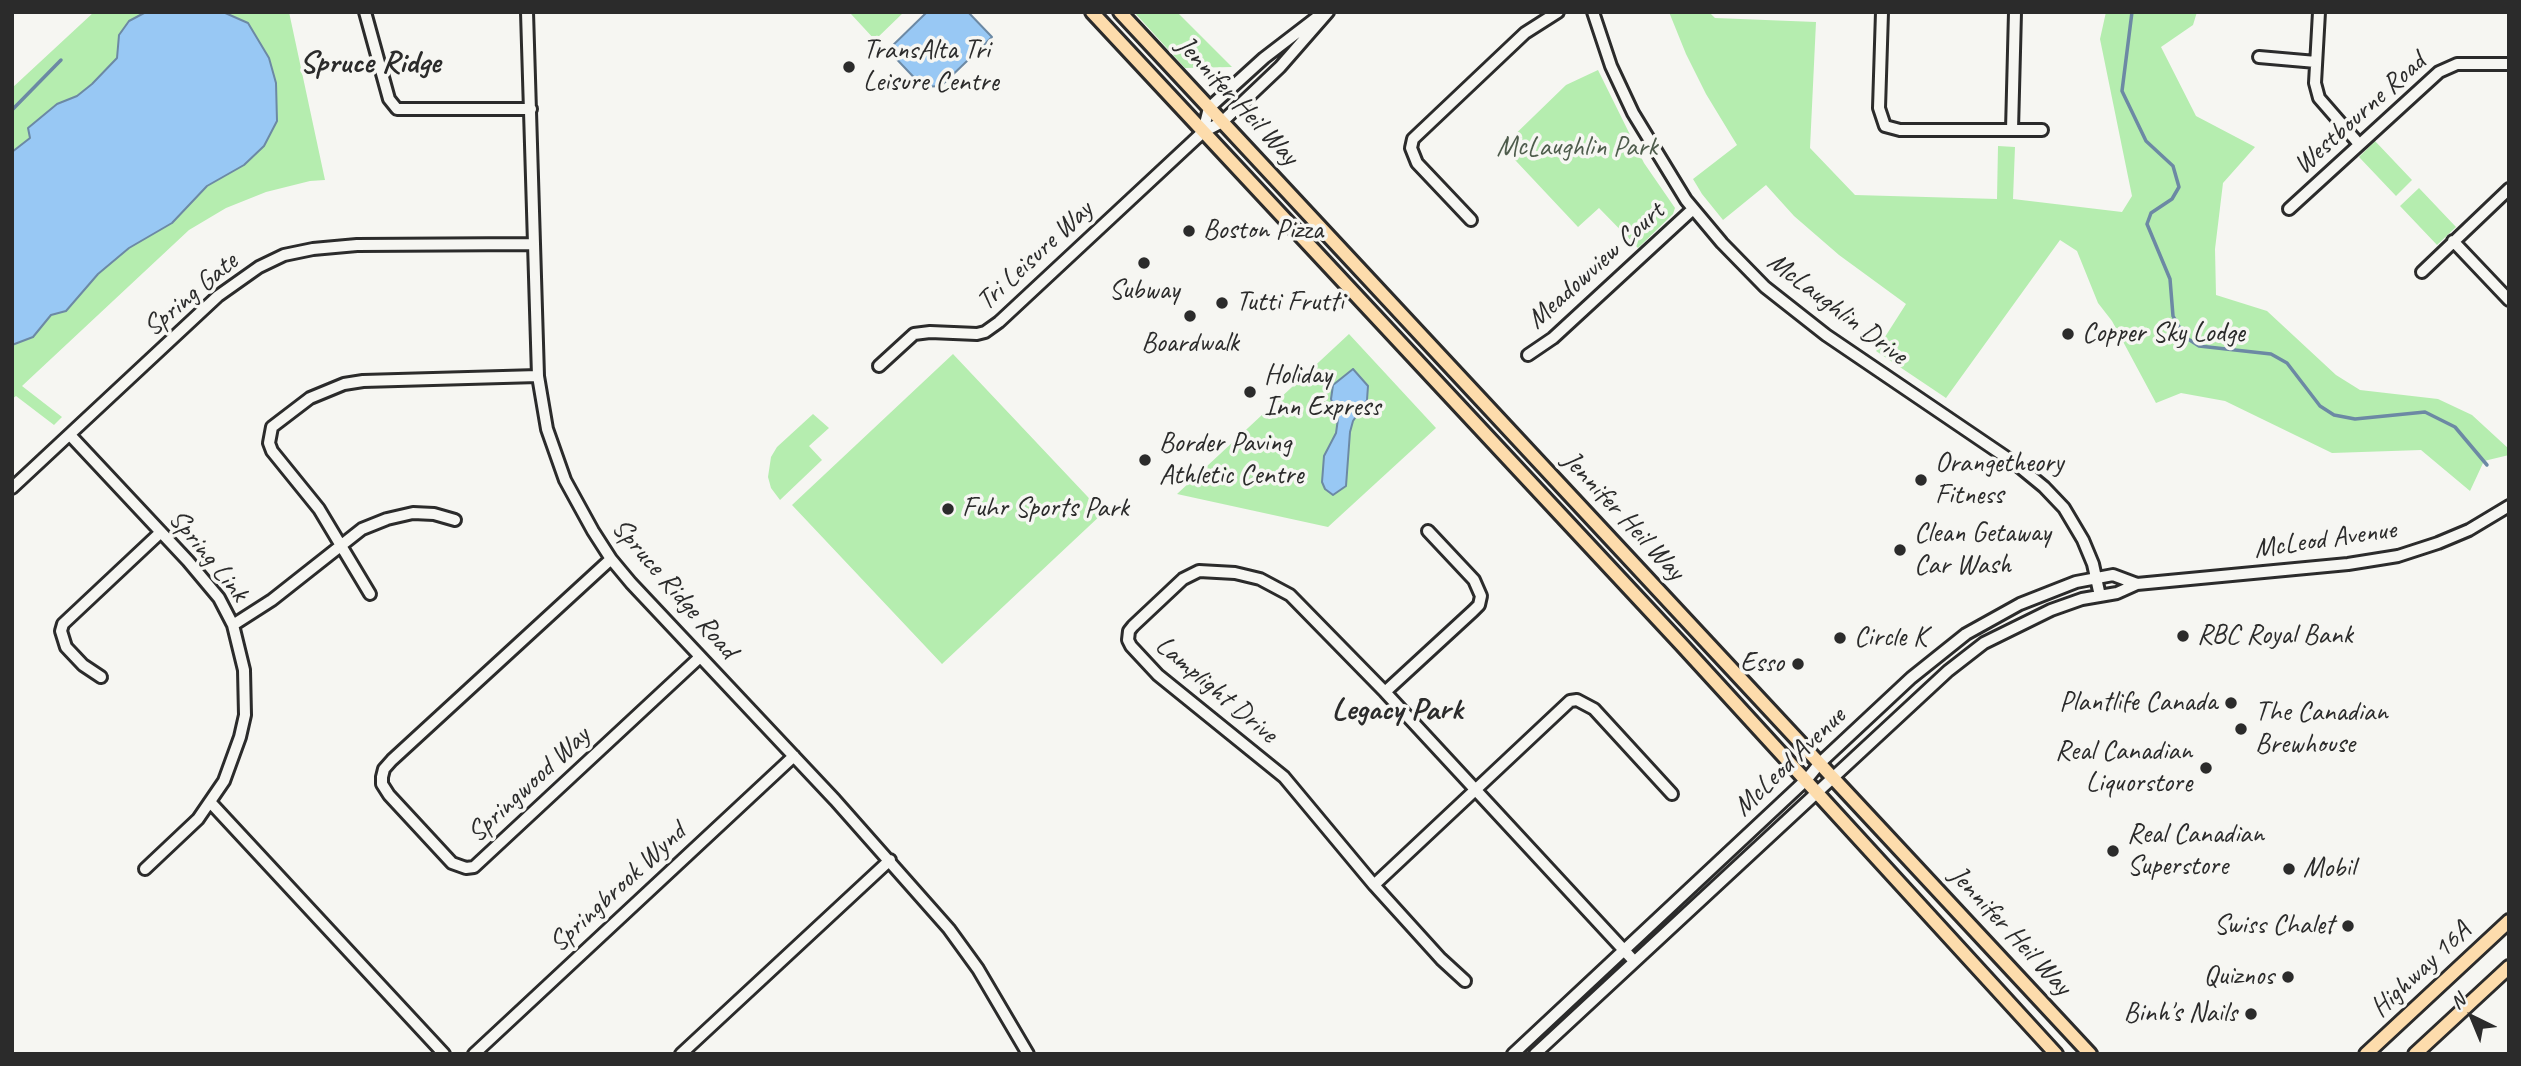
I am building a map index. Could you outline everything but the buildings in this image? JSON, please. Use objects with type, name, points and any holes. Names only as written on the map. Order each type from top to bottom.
[{"type":"main road","name":"Jennifer Heil Way","points":[[1092,12],[1807,779],[2056,1054]]},
{"type":"main road","name":"Jennifer Heil Way","points":[[1120,12],[2090,1054]]},
{"type":"main road","name":"Highway 16A","points":[[2366,1054],[2509,921]]},
{"type":"main road","name":"Highway 16A","points":[[2416,1054],[2509,967]]},
{"type":"street","points":[[365,12],[388,99],[397,109],[531,109]]},
{"type":"street","name":"Spruce Ridge Road","points":[[527,12],[538,376],[547,429],[560,468],[583,514],[611,559],[890,860],[942,920],[978,969],[1028,1054]]},
{"type":"street","points":[[1203,132],[1209,108],[1264,58],[1326,12]]},
{"type":"street","name":"Tri Leisure Way","points":[[878,366],[914,334],[977,334],[999,322],[1203,132],[1222,122],[1280,67],[1326,12]]},
{"type":"street","points":[[1471,220],[1417,163],[1411,148],[1413,139],[1525,33],[1558,12]]},
{"type":"street","name":"McLaughlin Drive","points":[[1593,12],[1611,66],[1633,113],[1658,158],[1693,209],[1746,268],[1786,305],[2045,486],[2064,508],[2089,552],[2100,596]]},
{"type":"street","points":[[1882,12],[1879,108],[1885,126],[1900,130],[2042,130]]},
{"type":"street","points":[[2012,131],[2015,12]]},
{"type":"street","points":[[2319,12],[2315,83],[2319,98],[2359,144]]},
{"type":"street","points":[[2259,57],[2316,62]]},
{"type":"street","name":"Westbourne Road","points":[[2289,209],[2448,66],[2509,64]]},
{"type":"street","points":[[2422,272],[2509,189]]},
{"type":"street","name":"Meadowview Court","points":[[1528,355],[1553,338],[1693,209]]},
{"type":"street","points":[[2454,241],[2509,300]]},
{"type":"street","name":"Spring Gate","points":[[12,488],[218,296],[259,267],[284,255],[313,249],[357,246],[532,244]]},
{"type":"street","points":[[370,594],[319,509],[272,451],[269,435],[272,428],[310,398],[344,384],[363,381],[538,376]]},
{"type":"street","name":"Spring Link","points":[[70,435],[219,598],[233,625],[244,670],[245,715],[224,781],[198,819],[145,869]]},
{"type":"street","name":"McLeod Avenue","points":[[1535,1054],[1948,671],[1984,643],[2051,610],[2117,593],[2137,584],[2347,564],[2398,556],[2448,539],[2486,521],[2509,506]]},
{"type":"street","points":[[233,625],[272,600],[362,529],[413,513],[434,514],[455,520]]},
{"type":"street","points":[[1385,692],[1479,605],[1481,596],[1474,580],[1429,531]]},
{"type":"street","points":[[101,677],[83,665],[66,647],[61,631],[63,624],[161,532]]},
{"type":"street","name":"Springwood Way","points":[[611,559],[392,760],[384,769],[382,777],[382,784],[388,795],[452,863],[466,869],[474,867],[700,657]]},
{"type":"street","name":"Lamplight Drive","points":[[1465,981],[1374,885],[1284,777],[1158,675],[1131,646],[1128,640],[1129,631],[1192,573],[1213,571],[1249,575],[1275,585],[1290,595],[1385,692],[1634,961]]},
{"type":"street","name":"McLeod Avenue","points":[[1513,1054],[1807,779],[1820,763],[1912,678],[1966,634],[1996,616],[2076,582],[2113,575],[2137,584]]},
{"type":"street","points":[[1374,885],[1566,704],[1577,699],[1594,709],[1672,794]]},
{"type":"street","name":"Springbrook Wynd","points":[[474,1054],[794,756]]},
{"type":"street","points":[[211,803],[444,1054]]},
{"type":"street","points":[[681,1054],[890,860]]},
{"type":"green space","points":[[94,12],[289,12],[325,180],[266,192],[226,208],[189,230],[22,386],[62,417],[54,425],[16,396],[12,399],[12,88]]},
{"type":"green space","points":[[904,12],[875,40],[851,14]]},
{"type":"green space","points":[[1134,12],[1177,12],[1232,67],[1185,68]]},
{"type":"green space","points":[[1669,12],[1709,12],[1715,18],[1816,22],[1810,148],[1855,195],[1997,199],[1998,146],[2015,147],[2013,199],[2122,212],[2132,196],[2100,39],[2106,12],[2197,12],[2193,25],[2161,47],[2196,116],[2255,147],[2223,183],[2215,249],[2216,295],[2267,311],[2336,375],[2360,390],[2438,399],[2472,415],[2509,449],[2509,455],[2484,461],[2470,491],[2421,450],[2332,453],[2225,401],[2181,393],[2156,403],[2112,321],[2098,303],[2077,251],[2060,240],[1946,398],[1876,351],[1906,304],[1839,255],[1794,216],[1766,185],[1723,220],[1702,194],[1693,179],[1737,145],[1706,94]]},
{"type":"green space","name":"McLaughlin Park","points":[[1598,70],[1644,163],[1675,208],[1673,214],[1638,248],[1599,208],[1578,227],[1501,148],[1566,85]]},
{"type":"green space","points":[[2375,141],[2412,180],[2396,196],[2359,157]]},
{"type":"green space","points":[[2419,188],[2456,227],[2437,245],[2400,206]]},
{"type":"green space","points":[[1349,334],[1436,428],[1328,527],[1177,494]]},
{"type":"green space","name":"Fuhr Sports Park","points":[[953,354],[1103,513],[942,664],[792,505]]},
{"type":"green space","points":[[813,414],[829,428],[809,446],[822,460],[780,500],[771,488],[768,477],[771,457],[777,447]]},
{"type":"water","points":[[146,12],[223,12],[248,23],[269,58],[276,83],[277,121],[264,146],[244,165],[207,186],[172,223],[129,248],[98,274],[66,311],[51,315],[33,337],[12,345],[12,152],[30,138],[28,128],[57,104],[77,96],[117,58],[119,35],[129,21]]},
{"type":"water","points":[[927,12],[968,12],[992,37],[941,86],[923,87],[888,50]]},
{"type":"water","points":[[1353,369],[1368,386],[1367,400],[1353,421],[1350,432],[1346,486],[1333,495],[1325,489],[1322,482],[1324,456],[1336,433],[1338,419],[1331,399],[1333,385]]},
{"type":"waterway","points":[[2132,12],[2122,91],[2146,141],[2173,166],[2179,187],[2172,199],[2151,213],[2147,224],[2170,279],[2173,316],[2185,337],[2199,346],[2271,354],[2287,363],[2320,406],[2334,415],[2355,419],[2425,412],[2455,427],[2487,465]]},
{"type":"waterway","points":[[12,110],[61,60]]},
{"type":"place","name":"TransAlta Tri Leisure Centre","points":[[849,67]]},
{"type":"place","name":"Boston Pizza","points":[[1189,231]]},
{"type":"place","name":"Subway","points":[[1144,263]]},
{"type":"place","name":"Tutti Frutti","points":[[1222,303]]},
{"type":"place","name":"Boardwalk","points":[[1190,316]]},
{"type":"place","name":"Copper Sky Lodge","points":[[2068,334]]},
{"type":"place","name":"Holiday Inn Express","points":[[1250,392]]},
{"type":"place","name":"Border Paving Athletic Centre","points":[[1145,460]]},
{"type":"place","name":"Orangetheory Fitness","points":[[1921,480]]},
{"type":"place","name":"Fuhr Sports Park","points":[[948,509]]},
{"type":"place","name":"Clean Getaway Car Wash","points":[[1900,550]]},
{"type":"place","name":"RBC Royal Bank","points":[[2183,636]]},
{"type":"place","name":"Circle K","points":[[1840,638]]},
{"type":"place","name":"Esso","points":[[1798,664]]},
{"type":"place","name":"Plantlife Canada","points":[[2231,703]]},
{"type":"place","name":"The Canadian Brewhouse","points":[[2241,729]]},
{"type":"place","name":"Real Canadian Liquorstore","points":[[2206,768]]},
{"type":"place","name":"Real Canadian Superstore","points":[[2113,851]]},
{"type":"place","name":"Mobil","points":[[2289,869]]},
{"type":"place","name":"Swiss Chalet","points":[[2348,926]]},
{"type":"place","name":"Quiznos","points":[[2288,977]]},
{"type":"place","name":"Binh's Nails","points":[[2251,1014]]},
{"type":"district","name":"Spruce Ridge","points":[[370,64]]},
{"type":"district","name":"Legacy Park","points":[[1397,711]]}]
